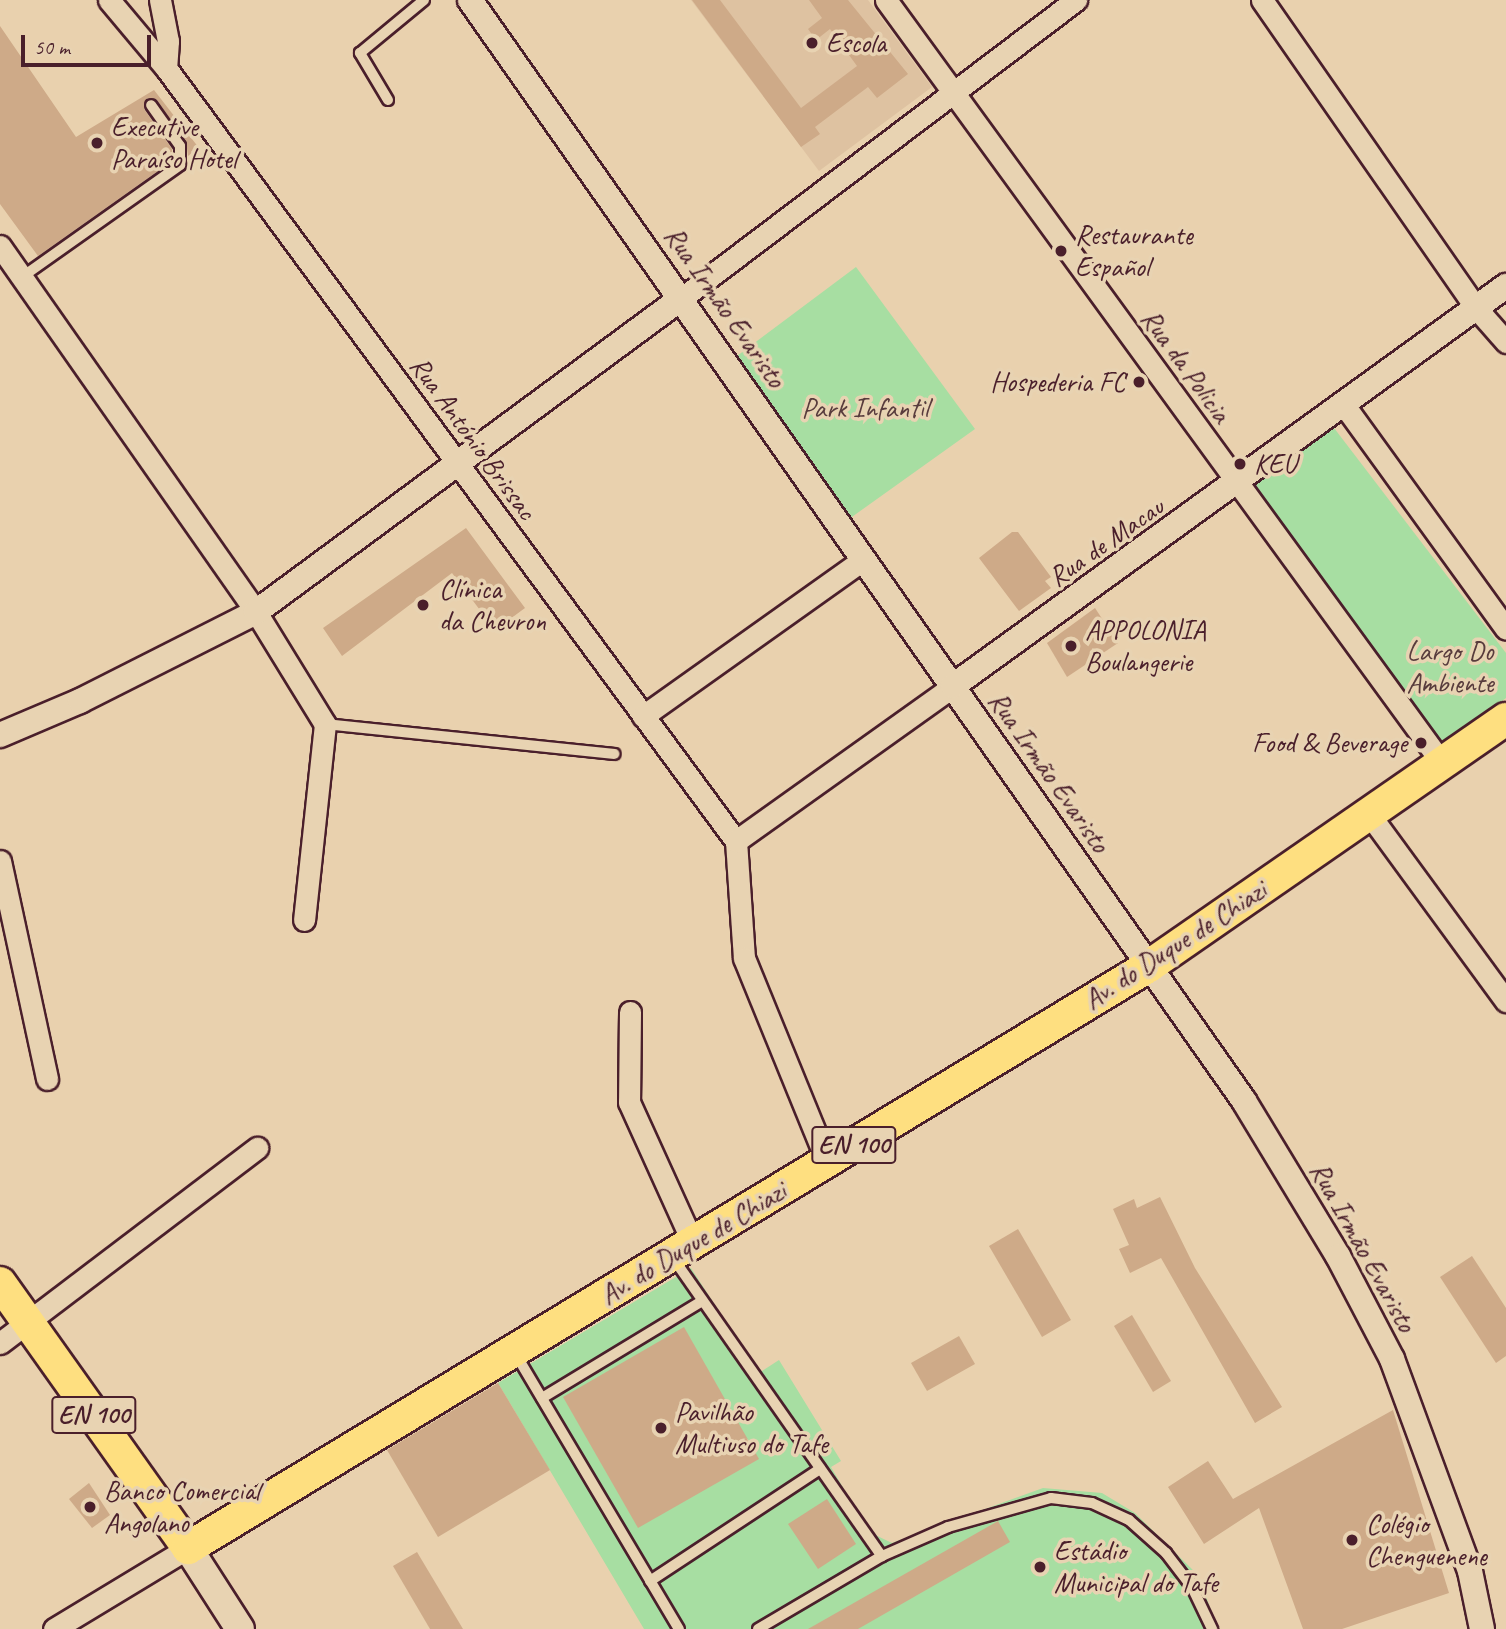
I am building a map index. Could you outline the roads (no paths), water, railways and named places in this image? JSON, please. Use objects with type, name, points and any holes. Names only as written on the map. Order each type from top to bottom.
[{"type":"main road","name":"Av. do Duque de Chiazi","points":[[188,1548],[1149,966],[1506,719]]},
{"type":"main road","name":"EN 100","points":[[0,1283],[188,1548]]},
{"type":"main road","points":[[188,1548],[240,1629]]},
{"type":"street","name":"Rua António Brissac","points":[[109,0],[166,68],[736,841]]},
{"type":"street","points":[[160,0],[168,41],[166,68]]},
{"type":"street","name":"Rua Irmão Evaristo","points":[[470,0],[683,298],[1244,1101],[1338,1256],[1392,1359],[1470,1571],[1482,1629]]},
{"type":"street","name":"Rua da Policia","points":[[886,0],[1442,764]]},
{"type":"street","points":[[0,735],[80,701],[256,612],[458,466],[955,95],[1076,0]]},
{"type":"street","points":[[1262,0],[1477,309],[1506,342]]},
{"type":"street","points":[[0,246],[256,612],[325,724],[304,920]]},
{"type":"street","name":"Rua de Macau","points":[[736,841],[1237,485],[1506,286]]},
{"type":"street","points":[[1344,405],[1506,629]]},
{"type":"street","points":[[643,716],[864,559]]},
{"type":"street","points":[[1369,814],[1506,1001]]},
{"type":"street","points":[[736,841],[744,958],[827,1161]]},
{"type":"street","points":[[0,861],[47,1079]]},
{"type":"street","points":[[630,1012],[629,1101],[682,1249]]},
{"type":"street","points":[[0,1343],[257,1149]]},
{"type":"street","points":[[54,1629],[188,1548]]},
{"type":"lane","points":[[388,100],[360,53],[424,0]]},
{"type":"lane","points":[[22,277],[180,164],[180,146],[151,105]]},
{"type":"lane","points":[[325,724],[614,754]]},
{"type":"lane","points":[[682,1249],[702,1301],[882,1556]]},
{"type":"lane","points":[[542,1398],[702,1301]]},
{"type":"lane","points":[[513,1351],[679,1629]]},
{"type":"lane","points":[[650,1581],[820,1469]]},
{"type":"lane","points":[[758,1629],[882,1556],[1018,1503],[1051,1498],[1092,1503],[1129,1520],[1166,1553],[1192,1587],[1212,1629]]},
{"type":"place","name":"Escola","points":[[812,43]]},
{"type":"place","name":"Executive Paraíso Hotel","points":[[97,143]]},
{"type":"place","name":"Restaurante Español","points":[[1061,251]]},
{"type":"place","name":"Hospederia FC","points":[[1139,382]]},
{"type":"place","name":"KEU","points":[[1240,464]]},
{"type":"place","name":"Clínica da Chevron","points":[[423,605]]},
{"type":"place","name":"APPOLONIA Boulangerie","points":[[1071,646]]},
{"type":"place","name":"Food & Beverage","points":[[1421,743]]},
{"type":"place","name":"Pavilhão Multiuso do Tafe","points":[[661,1428]]},
{"type":"place","name":"Banco Comercial Angolano","points":[[90,1507]]},
{"type":"place","name":"Colégio Chenguenene","points":[[1352,1540]]},
{"type":"place","name":"Estádio Municipal do Tafe","points":[[1040,1567]]},
{"type":"park label","name":"Park Infantil","points":[[865,408]]},
{"type":"park label","name":"Largo Do Ambiente","points":[[1450,667]]}]
